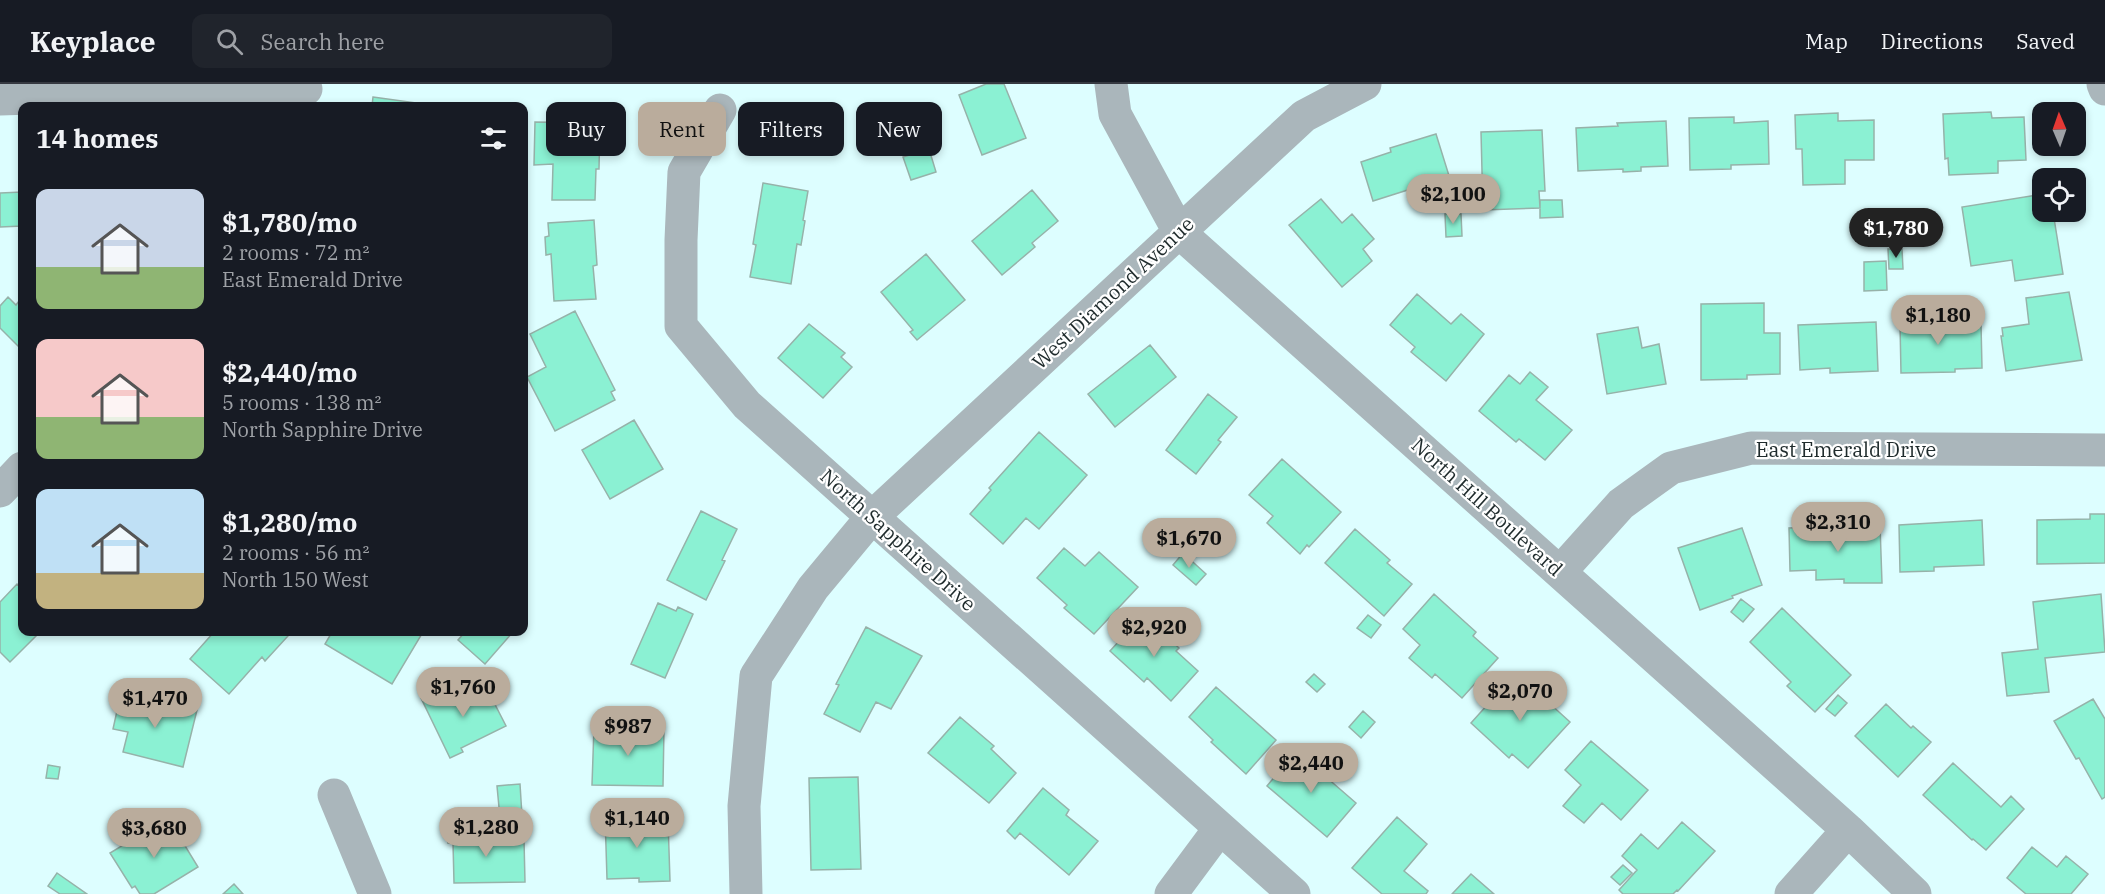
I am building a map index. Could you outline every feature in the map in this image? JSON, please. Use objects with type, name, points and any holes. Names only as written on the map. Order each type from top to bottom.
[{"type":"street","name":"North Hill Boulevard","points":[[1111,84],[1115,114],[1179,232],[1848,830],[1915,894]]},
{"type":"street","name":"West Diamond Avenue","points":[[746,894],[744,806],[756,676],[813,588],[872,516],[1304,116],[1365,84]]},
{"type":"street","points":[[2103,84],[2105,89]]},
{"type":"street","points":[[0,99],[305,93]]},
{"type":"street","name":"North Sapphire Drive","points":[[693,156],[684,172],[681,326],[747,405],[1294,894]]},
{"type":"street","name":"East Emerald Drive","points":[[1560,572],[1621,504],[1671,468],[1751,448],[2105,450]]},
{"type":"street","points":[[0,491],[18,472]]},
{"type":"street","points":[[334,795],[375,894]]},
{"type":"street","points":[[1171,894],[1220,828]]},
{"type":"street","points":[[1791,894],[1848,830]]},
{"type":"building","points":[[986,84],[1004,84],[1026,138],[982,155],[959,95]]},
{"type":"building","points":[[373,97],[410,102],[372,102]]},
{"type":"building","points":[[1991,112],[1992,118],[2024,117],[2026,160],[1998,161],[1998,173],[1949,175],[1948,158],[1945,159],[1943,114]]},
{"type":"building","points":[[1838,113],[1838,121],[1874,120],[1874,160],[1845,160],[1845,184],[1803,185],[1802,149],[1796,149],[1795,115]]},
{"type":"building","points":[[1734,117],[1734,123],[1768,121],[1769,164],[1731,165],[1731,169],[1690,170],[1689,118]]},
{"type":"building","points":[[1666,121],[1668,166],[1641,167],[1641,171],[1623,172],[1623,169],[1578,171],[1576,128],[1618,126],[1617,123]]},
{"type":"building","points":[[535,122],[546,122],[546,156],[599,156],[599,169],[596,169],[595,200],[552,200],[553,164],[534,165]]},
{"type":"building","points":[[1542,130],[1545,191],[1539,191],[1540,208],[1483,210],[1481,132]]},
{"type":"building","points":[[1436,134],[1455,195],[1419,206],[1414,188],[1373,201],[1361,162],[1391,152],[1390,148]]},
{"type":"building","points":[[931,156],[936,172],[911,180],[903,157]]},
{"type":"building","points":[[763,183],[808,191],[801,245],[797,244],[791,284],[750,277]]},
{"type":"building","points":[[1032,190],[1058,221],[1032,243],[1035,247],[1002,275],[972,241]]},
{"type":"building","points":[[18,192],[18,226],[0,227],[0,193]]},
{"type":"building","points":[[2032,196],[2032,222],[2055,222],[2063,274],[2015,281],[2012,260],[1971,266],[1962,207]]},
{"type":"building","points":[[1321,199],[1342,223],[1352,214],[1374,239],[1363,249],[1372,261],[1342,287],[1289,225]]},
{"type":"building","points":[[1540,200],[1562,200],[1563,217],[1540,218]]},
{"type":"building","points":[[1445,214],[1461,214],[1462,236],[1446,237]]},
{"type":"building","points":[[594,220],[597,265],[593,266],[596,299],[554,301],[551,254],[546,255],[545,237],[549,236],[548,223]]},
{"type":"building","points":[[1888,249],[1902,249],[1903,269],[1889,269]]},
{"type":"building","points":[[926,254],[965,300],[917,340],[910,332],[913,330],[881,292]]},
{"type":"building","points":[[1886,261],[1887,290],[1864,291],[1864,262]]},
{"type":"building","points":[[2069,292],[2082,360],[2006,371],[2002,328],[2029,324],[2026,298]]},
{"type":"building","points":[[1417,294],[1451,324],[1461,314],[1484,334],[1446,381],[1411,352],[1415,347],[1390,325]]},
{"type":"building","points":[[8,297],[16,305],[18,302],[18,346],[0,328],[0,306]]},
{"type":"building","points":[[1764,303],[1764,333],[1780,333],[1780,374],[1747,375],[1747,379],[1701,380],[1701,304]]},
{"type":"building","points":[[575,311],[615,390],[611,392],[615,400],[555,431],[528,379],[528,376],[546,367],[530,334]]},
{"type":"building","points":[[1928,311],[1928,325],[1981,324],[1982,368],[1955,369],[1955,372],[1901,373],[1900,324],[1904,324],[1904,312]]},
{"type":"building","points":[[1876,322],[1878,371],[1830,373],[1830,368],[1800,370],[1798,325]]},
{"type":"building","points":[[809,324],[845,353],[841,357],[852,367],[823,398],[778,358]]},
{"type":"building","points":[[1638,327],[1642,348],[1659,344],[1666,384],[1607,394],[1597,334]]},
{"type":"building","points":[[1150,345],[1176,377],[1115,427],[1088,394]]},
{"type":"building","points":[[1530,372],[1548,387],[1536,400],[1572,430],[1545,460],[1519,439],[1516,442],[1479,411],[1509,375],[1520,384]]},
{"type":"building","points":[[1208,394],[1237,417],[1218,440],[1221,442],[1196,474],[1166,450]]},
{"type":"building","points":[[634,420],[663,469],[610,499],[582,450]]},
{"type":"building","points":[[1039,432],[1087,475],[1039,529],[1026,518],[1003,544],[970,514],[991,490],[989,488]]},
{"type":"building","points":[[1282,459],[1341,512],[1300,554],[1267,523],[1273,516],[1249,495]]},
{"type":"building","points":[[701,511],[737,529],[722,560],[725,561],[706,600],[667,580]]},
{"type":"building","points":[[2090,514],[2105,514],[2105,563],[2037,564],[2037,520],[2090,519]]},
{"type":"building","points":[[1982,520],[1984,565],[1934,567],[1934,571],[1900,572],[1899,525]]},
{"type":"building","points":[[1880,525],[1882,583],[1844,583],[1844,579],[1816,580],[1816,570],[1790,571],[1789,528]]},
{"type":"building","points":[[1742,528],[1762,585],[1700,610],[1678,548]]},
{"type":"building","points":[[1355,529],[1390,560],[1387,563],[1412,584],[1384,616],[1325,563]]},
{"type":"building","points":[[1164,532],[1176,542],[1165,554],[1154,544]]},
{"type":"building","points":[[1064,548],[1085,566],[1099,552],[1138,587],[1094,634],[1064,608],[1067,605],[1037,578]]},
{"type":"building","points":[[1183,553],[1206,574],[1196,585],[1173,565]]},
{"type":"building","points":[[17,584],[18,636],[36,636],[10,662],[0,652],[0,602]]},
{"type":"building","points":[[1434,594],[1476,632],[1473,636],[1498,658],[1462,698],[1435,674],[1432,678],[1409,658],[1420,645],[1403,629]]},
{"type":"building","points":[[2101,594],[2105,652],[2045,658],[2049,692],[2007,696],[2002,653],[2038,649],[2033,602]]},
{"type":"building","points":[[1741,599],[1754,609],[1743,622],[1731,612]]},
{"type":"building","points":[[658,603],[676,611],[678,607],[693,614],[665,678],[631,664]]},
{"type":"building","points":[[1782,608],[1851,675],[1815,712],[1787,686],[1791,682],[1750,642]]},
{"type":"building","points":[[1368,615],[1381,625],[1371,638],[1357,628]]},
{"type":"building","points":[[1141,617],[1150,625],[1152,623],[1179,648],[1176,651],[1198,671],[1171,701],[1147,678],[1144,682],[1110,651]]},
{"type":"building","points":[[866,627],[922,656],[891,709],[876,702],[860,732],[824,714],[839,685],[836,684]]},
{"type":"building","points":[[210,636],[288,636],[265,661],[262,657],[229,694],[190,659]]},
{"type":"building","points":[[330,636],[421,636],[392,684],[325,644]]},
{"type":"building","points":[[462,636],[510,636],[485,664],[458,640]]},
{"type":"building","points":[[1516,673],[1570,722],[1528,768],[1512,754],[1509,758],[1471,723]]},
{"type":"building","points":[[1314,674],[1325,684],[1317,692],[1306,682]]},
{"type":"building","points":[[456,686],[463,701],[487,689],[506,726],[461,748],[463,752],[450,758],[421,698],[431,693],[434,697]]},
{"type":"building","points":[[1216,687],[1276,740],[1246,774],[1211,742],[1213,740],[1189,717]]},
{"type":"building","points":[[121,693],[197,710],[183,767],[123,752],[128,732],[113,729]]},
{"type":"building","points":[[1838,695],[1847,703],[1835,716],[1826,709]]},
{"type":"building","points":[[2093,699],[2105,719],[2105,797],[2102,799],[2079,758],[2076,759],[2054,721]]},
{"type":"building","points":[[1886,704],[1911,728],[1913,726],[1931,742],[1898,777],[1855,736]]},
{"type":"building","points":[[1363,711],[1375,722],[1361,738],[1349,727]]},
{"type":"building","points":[[960,717],[994,746],[991,749],[1016,773],[989,803],[928,753]]},
{"type":"building","points":[[594,727],[664,728],[663,786],[592,785]]},
{"type":"building","points":[[1591,741],[1648,790],[1621,820],[1602,803],[1584,823],[1563,806],[1581,785],[1565,770]]},
{"type":"building","points":[[1296,751],[1356,803],[1327,837],[1267,786]]},
{"type":"building","points":[[1953,763],[2001,807],[2011,796],[2024,809],[1986,850],[1923,795]]},
{"type":"building","points":[[48,765],[60,767],[58,779],[46,778]]},
{"type":"building","points":[[858,777],[861,869],[811,870],[809,778]]},
{"type":"building","points":[[520,784],[522,816],[500,818],[497,786]]},
{"type":"building","points":[[1043,788],[1069,810],[1066,815],[1098,841],[1069,875],[1020,833],[1015,839],[1007,831]]},
{"type":"building","points":[[630,814],[631,821],[668,820],[670,881],[639,882],[639,878],[607,879],[605,815]]},
{"type":"building","points":[[1397,817],[1427,844],[1404,871],[1428,891],[1426,894],[1382,894],[1352,868]]},
{"type":"building","points":[[168,818],[198,867],[154,894],[140,894],[135,886],[132,888],[110,853]]},
{"type":"building","points":[[1682,822],[1715,851],[1673,894],[1623,894],[1619,890],[1637,870],[1622,856],[1641,834],[1658,849]]},
{"type":"building","points":[[480,826],[481,841],[524,840],[525,882],[454,883],[453,843],[448,843],[448,827]]},
{"type":"building","points":[[2032,847],[2057,867],[2066,856],[2088,874],[2071,894],[2026,894],[2007,878]]},
{"type":"building","points":[[1623,865],[1632,873],[1620,885],[1611,877]]},
{"type":"building","points":[[57,873],[87,894],[60,894],[48,886]]},
{"type":"building","points":[[1471,874],[1494,894],[1452,894]]},
{"type":"building","points":[[234,884],[243,894],[223,894]]}]
